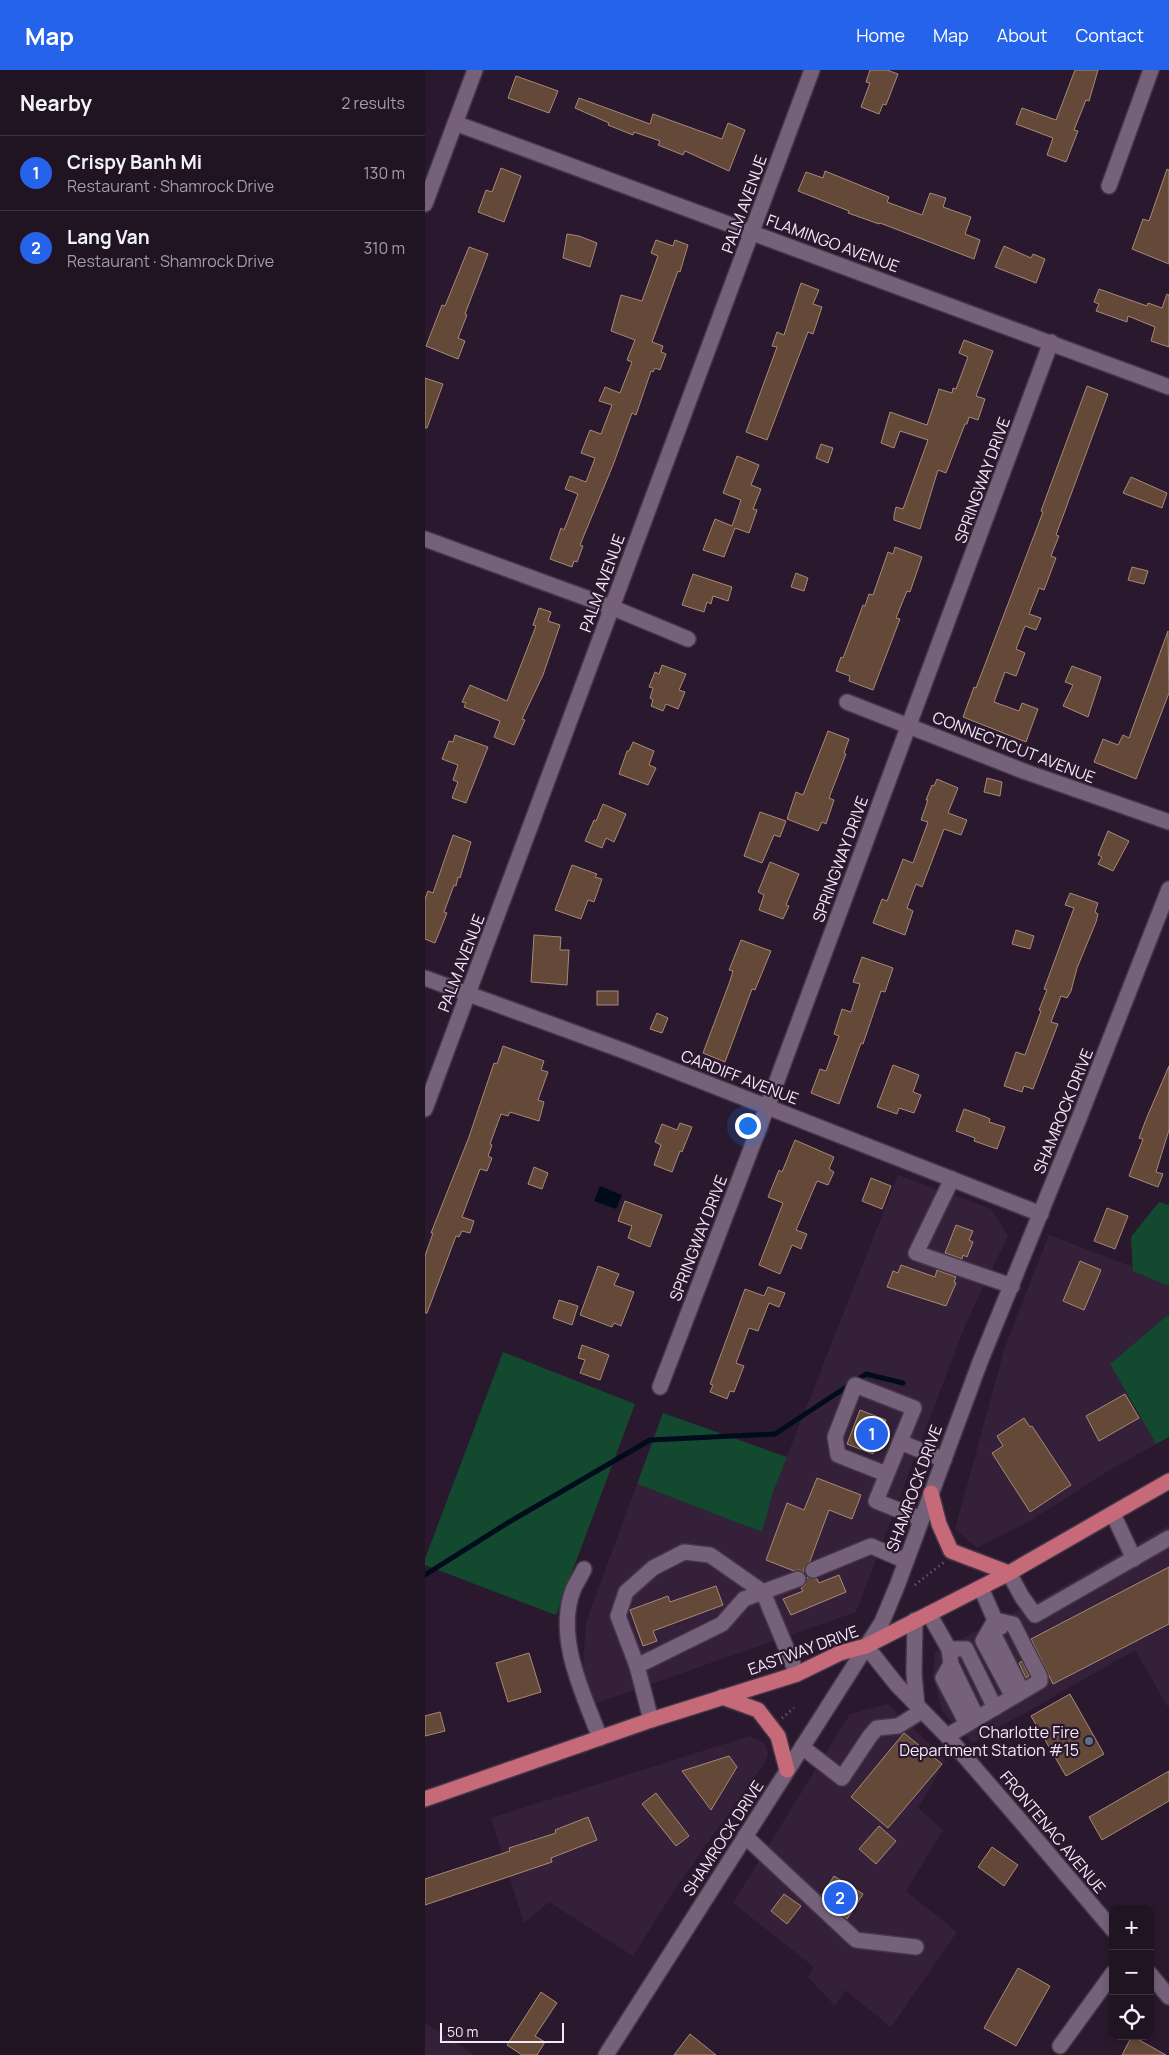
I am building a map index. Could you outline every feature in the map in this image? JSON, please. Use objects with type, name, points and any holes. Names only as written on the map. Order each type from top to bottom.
[{"type":"main road","name":"EASTWAY DRIVE","points":[[425,1799],[651,1720],[797,1674],[840,1653],[866,1646],[1009,1574],[1169,1481]]},
{"type":"main road","points":[[931,1493],[939,1524],[951,1551],[1009,1574]]},
{"type":"main road","points":[[722,1697],[758,1710],[778,1736],[787,1770]]},
{"type":"street","points":[[425,204],[475,70]]},
{"type":"street","name":"PALM AVENUE","points":[[425,1109],[812,70]]},
{"type":"street","points":[[1109,186],[1151,70]]},
{"type":"street","name":"FLAMINGO AVENUE","points":[[455,124],[1169,387]]},
{"type":"street","name":"SPRINGWAY DRIVE","points":[[660,1387],[909,726],[1051,342]]},
{"type":"street","points":[[425,539],[611,607],[688,639]]},
{"type":"street","name":"CONNECTICUT AVENUE","points":[[847,702],[1026,772],[1169,822]]},
{"type":"street","name":"SHAMROCK DRIVE","points":[[607,2055],[882,1622],[980,1362],[1041,1214],[1169,889]]},
{"type":"street","name":"CARDIFF AVENUE","points":[[425,978],[767,1105],[1041,1214]]},
{"type":"street","points":[[953,1179],[916,1253],[1012,1286]]},
{"type":"street","points":[[886,1474],[838,1455],[835,1437],[855,1385],[914,1408],[876,1500],[921,1519]]},
{"type":"street","points":[[900,1442],[943,1460]]},
{"type":"street","points":[[1113,1514],[1134,1558]]},
{"type":"street","points":[[1009,1574],[1035,1615],[1169,1538]]},
{"type":"street","points":[[813,1570],[871,1546],[906,1561]]},
{"type":"street","points":[[651,1720],[637,1666],[618,1616],[627,1592],[653,1568],[684,1552],[710,1555],[763,1592],[797,1674]]},
{"type":"street","points":[[584,1570],[573,1591],[569,1613],[569,1643],[573,1665],[600,1738]]},
{"type":"street","points":[[637,1666],[722,1624],[744,1599],[798,1579]]},
{"type":"street","points":[[981,1588],[995,1620],[994,1635],[1027,1689]]},
{"type":"street","points":[[922,1617],[950,1657],[982,1716]]},
{"type":"street","points":[[802,1747],[842,1778],[877,1728],[898,1726],[919,1708],[914,1674],[922,1617]]},
{"type":"street","points":[[947,1736],[1027,1689],[1039,1677],[1013,1624],[995,1620]]},
{"type":"street","name":"FRONTENAC AVENUE","points":[[866,1646],[919,1708],[947,1736],[1109,1925]]},
{"type":"street","points":[[950,1657],[966,1649],[982,1716]]},
{"type":"street","points":[[745,1836],[856,1940],[916,1947]]},
{"type":"street","points":[[1060,2046],[1109,1979]]},
{"type":"street","points":[[1154,1979],[1169,1997]]},
{"type":"path","points":[[915,1585],[948,1559]]},
{"type":"path","points":[[776,1723],[794,1708]]},
{"type":"shaded area","points":[[898,1175],[991,1209],[1008,1236],[966,1323],[856,1612],[594,1704],[583,1667],[586,1622],[637,1484],[762,1532],[773,1492]]},
{"type":"shaded area","points":[[1049,1235],[1169,1281],[1169,1314],[1110,1364],[1156,1444],[1106,1472],[1030,1521],[977,1548],[955,1529],[1005,1347]]},
{"type":"shaded area","points":[[1169,1525],[1169,1709],[1135,1650],[972,1743],[943,1713],[933,1676],[935,1652],[1045,1597]]},
{"type":"shaded area","points":[[888,1704],[946,1760],[918,1808],[943,1830],[906,1891],[957,1932],[891,2027],[845,1990],[835,2006],[808,1977],[814,1967],[733,1903],[850,1714]]},
{"type":"shaded area","points":[[750,1736],[764,1743],[768,1753],[765,1762],[675,1889],[633,1956],[549,1902],[524,1923],[491,1818]]},
{"type":"shaded area","points":[[425,2023],[475,2055],[425,2055]]},
{"type":"green space","points":[[1159,1202],[1169,1205],[1169,1286],[1133,1271],[1131,1237]]},
{"type":"green space","points":[[1169,1314],[1169,1437],[1156,1444],[1110,1364]]},
{"type":"green space","points":[[503,1352],[635,1404],[556,1615],[425,1565],[425,1559]]},
{"type":"green space","points":[[663,1413],[787,1457],[773,1492],[762,1532],[637,1484]]},
{"type":"water","points":[[600,1186],[622,1195],[616,1209],[594,1201]]},
{"type":"building","points":[[870,70],[887,70],[898,74],[886,105],[883,104],[879,114],[861,107],[870,83],[866,82]]},
{"type":"building","points":[[1075,70],[1098,70],[1089,101],[1086,100],[1074,130],[1078,131],[1066,162],[1047,155],[1053,138],[1016,124],[1022,108],[1056,120]]},
{"type":"building","points":[[516,76],[558,91],[549,113],[508,98]]},
{"type":"building","points":[[579,98],[650,124],[653,114],[722,139],[728,123],[745,130],[729,171],[685,151],[683,155],[658,145],[660,141],[634,132],[633,135],[608,125],[609,123],[575,108]]},
{"type":"building","points":[[501,168],[521,176],[504,222],[478,212],[486,190],[492,192]]},
{"type":"building","points":[[1167,169],[1169,170],[1169,264],[1132,249],[1143,219],[1149,221]]},
{"type":"building","points":[[825,171],[889,197],[887,202],[922,215],[930,193],[946,198],[943,207],[971,217],[965,234],[980,240],[974,259],[880,223],[848,213],[849,211],[798,191],[806,172],[823,178]]},
{"type":"building","points":[[567,234],[579,236],[597,243],[590,267],[563,258]]},
{"type":"building","points":[[656,240],[673,246],[675,240],[688,245],[680,272],[678,271],[652,342],[663,346],[661,352],[666,354],[660,370],[655,368],[653,372],[651,371],[636,415],[632,413],[580,545],[583,546],[577,562],[574,561],[572,567],[550,559],[561,528],[564,530],[578,494],[565,489],[570,476],[586,482],[595,458],[581,453],[590,430],[601,434],[612,405],[599,401],[605,387],[620,393],[632,362],[627,360],[635,340],[611,331],[621,295],[642,301],[658,256],[651,253]]},
{"type":"building","points":[[1004,246],[1031,258],[1033,254],[1045,259],[1036,283],[995,267]]},
{"type":"building","points":[[469,247],[488,254],[458,338],[465,341],[458,359],[426,346],[442,305],[445,306]]},
{"type":"building","points":[[801,283],[819,290],[813,304],[822,307],[813,334],[808,332],[767,440],[746,432],[777,347],[772,346],[777,332],[784,335]]},
{"type":"building","points":[[1099,289],[1147,306],[1148,303],[1162,308],[1167,294],[1169,295],[1169,347],[1151,341],[1155,327],[1128,316],[1127,322],[1096,311],[1099,304],[1094,302]]},
{"type":"building","points":[[964,340],[993,351],[976,396],[985,399],[978,420],[969,417],[967,424],[965,424],[946,473],[938,470],[920,529],[894,520],[894,515],[896,507],[903,509],[928,440],[900,431],[894,448],[881,443],[890,412],[927,425],[939,389],[952,393],[953,388],[956,389],[968,357],[959,353]]},
{"type":"building","points":[[425,378],[443,384],[427,428],[425,428]]},
{"type":"building","points":[[1087,386],[1108,394],[1056,535],[1059,536],[1051,556],[1056,558],[1044,590],[1039,588],[1029,614],[1041,618],[1036,630],[1025,626],[1016,649],[1025,653],[1016,676],[1005,672],[994,702],[1019,711],[1022,703],[1038,709],[1026,742],[963,717],[974,687],[976,688],[1043,512],[1041,511]]},
{"type":"building","points":[[821,444],[833,448],[828,463],[816,458]]},
{"type":"building","points":[[737,456],[759,465],[751,485],[761,489],[753,509],[757,510],[749,533],[735,528],[724,557],[703,550],[715,519],[732,526],[741,500],[723,493]]},
{"type":"building","points":[[1131,477],[1167,493],[1162,508],[1123,493]]},
{"type":"building","points":[[895,547],[922,557],[910,592],[907,591],[896,618],[900,619],[873,690],[849,681],[850,676],[836,671],[841,657],[843,658],[863,605],[865,606],[869,594],[873,595],[888,552],[893,554]]},
{"type":"building","points":[[1132,567],[1148,571],[1144,584],[1128,580]]},
{"type":"building","points":[[796,573],[808,578],[804,591],[791,587]]},
{"type":"building","points":[[693,574],[732,587],[728,601],[713,596],[711,604],[707,602],[704,612],[682,605]]},
{"type":"building","points":[[539,608],[551,612],[548,621],[560,625],[543,675],[522,719],[525,720],[514,745],[494,737],[500,721],[464,707],[466,703],[462,702],[470,685],[507,701],[536,626],[533,625]]},
{"type":"building","points":[[1168,631],[1169,693],[1136,779],[1094,762],[1103,739],[1118,745],[1123,735],[1129,738]]},
{"type":"building","points":[[662,665],[686,674],[679,690],[685,692],[678,709],[666,704],[663,711],[651,706],[653,700],[650,698],[653,688],[649,687],[655,672],[659,674]]},
{"type":"building","points":[[1072,666],[1101,677],[1088,717],[1063,706],[1073,685],[1065,682]]},
{"type":"building","points":[[828,731],[849,739],[844,753],[846,754],[829,798],[834,800],[826,824],[822,822],[818,831],[787,819],[796,792],[803,795]]},
{"type":"building","points":[[455,735],[488,747],[466,803],[452,798],[458,782],[453,780],[458,765],[442,759],[449,741],[453,742]]},
{"type":"building","points":[[633,742],[654,751],[649,765],[656,768],[648,785],[619,774],[627,751],[629,751]]},
{"type":"building","points":[[987,778],[1002,782],[1000,796],[984,792]]},
{"type":"building","points":[[937,779],[958,788],[948,813],[967,820],[961,835],[944,829],[922,887],[916,884],[907,908],[913,911],[905,935],[873,923],[882,899],[887,901],[903,859],[913,863],[928,822],[921,820],[928,800],[926,800],[932,785],[934,786]]},
{"type":"building","points":[[603,804],[626,814],[614,842],[606,838],[602,848],[585,841]]},
{"type":"building","points":[[760,812],[786,821],[780,837],[774,835],[762,863],[744,856]]},
{"type":"building","points":[[1108,831],[1129,841],[1113,871],[1098,864],[1102,857],[1098,855]]},
{"type":"building","points":[[453,835],[471,842],[460,878],[458,877],[456,886],[454,885],[444,912],[447,913],[435,943],[425,939],[425,899],[428,891],[433,893]]},
{"type":"building","points":[[770,862],[799,874],[786,905],[789,906],[783,919],[759,910],[764,895],[758,892]]},
{"type":"building","points":[[572,865],[597,874],[595,877],[602,879],[594,902],[588,900],[581,919],[555,910]]},
{"type":"building","points":[[1070,893],[1098,903],[1095,912],[1098,914],[1077,968],[1071,991],[1067,998],[1061,996],[1051,1022],[1058,1024],[1033,1089],[1024,1086],[1022,1092],[1004,1086],[1016,1052],[1025,1055],[1041,1011],[1039,1010],[1047,990],[1044,989],[1074,908],[1065,905]]},
{"type":"building","points":[[1016,930],[1034,936],[1030,949],[1012,944]]},
{"type":"building","points":[[534,935],[561,937],[560,950],[569,950],[567,985],[531,982]]},
{"type":"building","points":[[741,940],[771,951],[755,990],[752,989],[725,1062],[703,1053],[730,981],[733,971],[729,970]]},
{"type":"building","points":[[862,957],[893,968],[885,992],[881,991],[863,1044],[861,1043],[839,1104],[811,1093],[820,1069],[826,1071],[839,1036],[834,1034],[842,1009],[851,1012],[860,984],[853,982]]},
{"type":"building","points":[[597,991],[618,991],[618,1005],[597,1005]]},
{"type":"building","points":[[657,1013],[668,1018],[662,1033],[650,1029]]},
{"type":"building","points":[[503,1046],[544,1061],[541,1070],[548,1072],[538,1100],[544,1102],[539,1121],[510,1112],[508,1116],[501,1114],[490,1144],[492,1145],[488,1156],[492,1158],[487,1171],[480,1169],[462,1217],[474,1221],[470,1233],[462,1231],[459,1237],[456,1236],[427,1313],[425,1313],[425,1256],[433,1233],[431,1233],[469,1137],[494,1063],[497,1064]]},
{"type":"building","points":[[893,1065],[919,1075],[913,1092],[921,1095],[914,1113],[899,1108],[897,1114],[877,1107]]},
{"type":"building","points":[[1169,1066],[1169,1130],[1156,1172],[1163,1174],[1158,1187],[1129,1176],[1143,1139],[1139,1138]]},
{"type":"building","points":[[964,1109],[990,1119],[989,1122],[1005,1127],[997,1149],[974,1141],[975,1138],[956,1131]]},
{"type":"building","points":[[680,1123],[692,1127],[672,1172],[654,1165],[661,1145],[655,1142],[662,1124],[677,1130]]},
{"type":"building","points":[[795,1140],[834,1157],[829,1169],[834,1172],[828,1185],[817,1181],[796,1230],[807,1234],[801,1249],[792,1245],[780,1274],[759,1265],[783,1203],[768,1197],[779,1170],[782,1172]]},
{"type":"building","points":[[534,1167],[548,1173],[542,1189],[528,1184]]},
{"type":"building","points":[[871,1178],[891,1186],[882,1209],[862,1201]]},
{"type":"building","points":[[625,1201],[662,1215],[650,1247],[628,1238],[632,1226],[618,1221]]},
{"type":"building","points":[[1107,1208],[1128,1216],[1115,1249],[1094,1241]]},
{"type":"building","points":[[956,1225],[973,1231],[969,1240],[973,1242],[967,1257],[963,1255],[962,1259],[945,1253]]},
{"type":"building","points":[[1080,1261],[1101,1270],[1084,1310],[1063,1301]]},
{"type":"building","points":[[901,1265],[935,1277],[937,1270],[956,1277],[954,1282],[956,1283],[946,1306],[887,1287],[893,1271],[898,1273]]},
{"type":"building","points":[[598,1266],[619,1274],[614,1285],[634,1292],[621,1326],[614,1323],[612,1327],[580,1315]]},
{"type":"building","points":[[768,1287],[785,1293],[779,1307],[769,1303],[758,1331],[749,1328],[736,1363],[744,1366],[734,1392],[730,1391],[727,1399],[710,1392],[713,1385],[710,1384],[745,1289],[764,1296]]},
{"type":"building","points":[[559,1300],[578,1306],[572,1325],[553,1318]]},
{"type":"building","points":[[582,1345],[609,1355],[600,1380],[580,1373],[585,1360],[578,1358]]},
{"type":"building","points":[[1125,1394],[1139,1418],[1099,1441],[1086,1416]]},
{"type":"building","points":[[860,1410],[886,1420],[873,1454],[847,1444]]},
{"type":"building","points":[[1024,1418],[1030,1427],[1032,1426],[1071,1485],[1030,1512],[992,1453],[1003,1446],[997,1436]]},
{"type":"building","points":[[817,1478],[861,1495],[852,1519],[829,1510],[804,1572],[794,1571],[766,1560],[787,1503],[804,1510]]},
{"type":"building","points":[[1169,1567],[1169,1624],[1053,1684],[1031,1639]]},
{"type":"building","points":[[839,1575],[846,1592],[791,1615],[783,1599],[803,1591],[801,1588],[805,1585],[807,1577],[817,1579],[819,1583]]},
{"type":"building","points":[[716,1586],[723,1605],[653,1631],[657,1641],[643,1646],[630,1610],[668,1596],[670,1602]]},
{"type":"building","points":[[529,1653],[541,1692],[508,1702],[496,1663]]},
{"type":"building","points":[[1022,1661],[1029,1676],[1026,1678],[1019,1663]]},
{"type":"building","points":[[1070,1694],[1104,1754],[1066,1776],[1031,1716]]},
{"type":"building","points":[[440,1712],[445,1731],[425,1736],[425,1716]]},
{"type":"building","points":[[904,1733],[942,1764],[888,1828],[851,1797]]},
{"type":"building","points":[[729,1756],[737,1767],[711,1810],[682,1771]]},
{"type":"building","points":[[1169,1771],[1169,1801],[1102,1840],[1089,1817]]},
{"type":"building","points":[[656,1793],[689,1836],[676,1846],[642,1804]]},
{"type":"building","points":[[588,1817],[597,1840],[551,1858],[552,1862],[425,1905],[425,1879],[510,1851],[509,1848],[556,1833],[555,1830]]},
{"type":"building","points":[[879,1826],[896,1841],[876,1864],[859,1849]]},
{"type":"building","points":[[992,1847],[1018,1865],[1004,1886],[978,1867]]},
{"type":"building","points":[[834,1876],[863,1894],[847,1919],[822,1895]]},
{"type":"building","points":[[784,1894],[801,1906],[787,1924],[771,1911]]},
{"type":"building","points":[[1018,1968],[1050,1986],[1016,2046],[984,2028]]},
{"type":"building","points":[[541,1992],[557,2003],[535,2036],[545,2042],[537,2055],[522,2055],[507,2045]]},
{"type":"building","points":[[690,2034],[716,2055],[674,2055]]},
{"type":"building","points":[[1130,2040],[1139,2040],[1166,2055],[1122,2055]]},
{"type":"waterway","points":[[425,1575],[509,1522],[650,1440],[775,1434],[866,1374],[903,1383]]},
{"type":"place","name":"Crispy Banh Mi","points":[[872,1434]]},
{"type":"place","name":"Charlotte Fire Department Station #15","points":[[1089,1741]]},
{"type":"place","name":"Lang Van","points":[[840,1898]]}]
